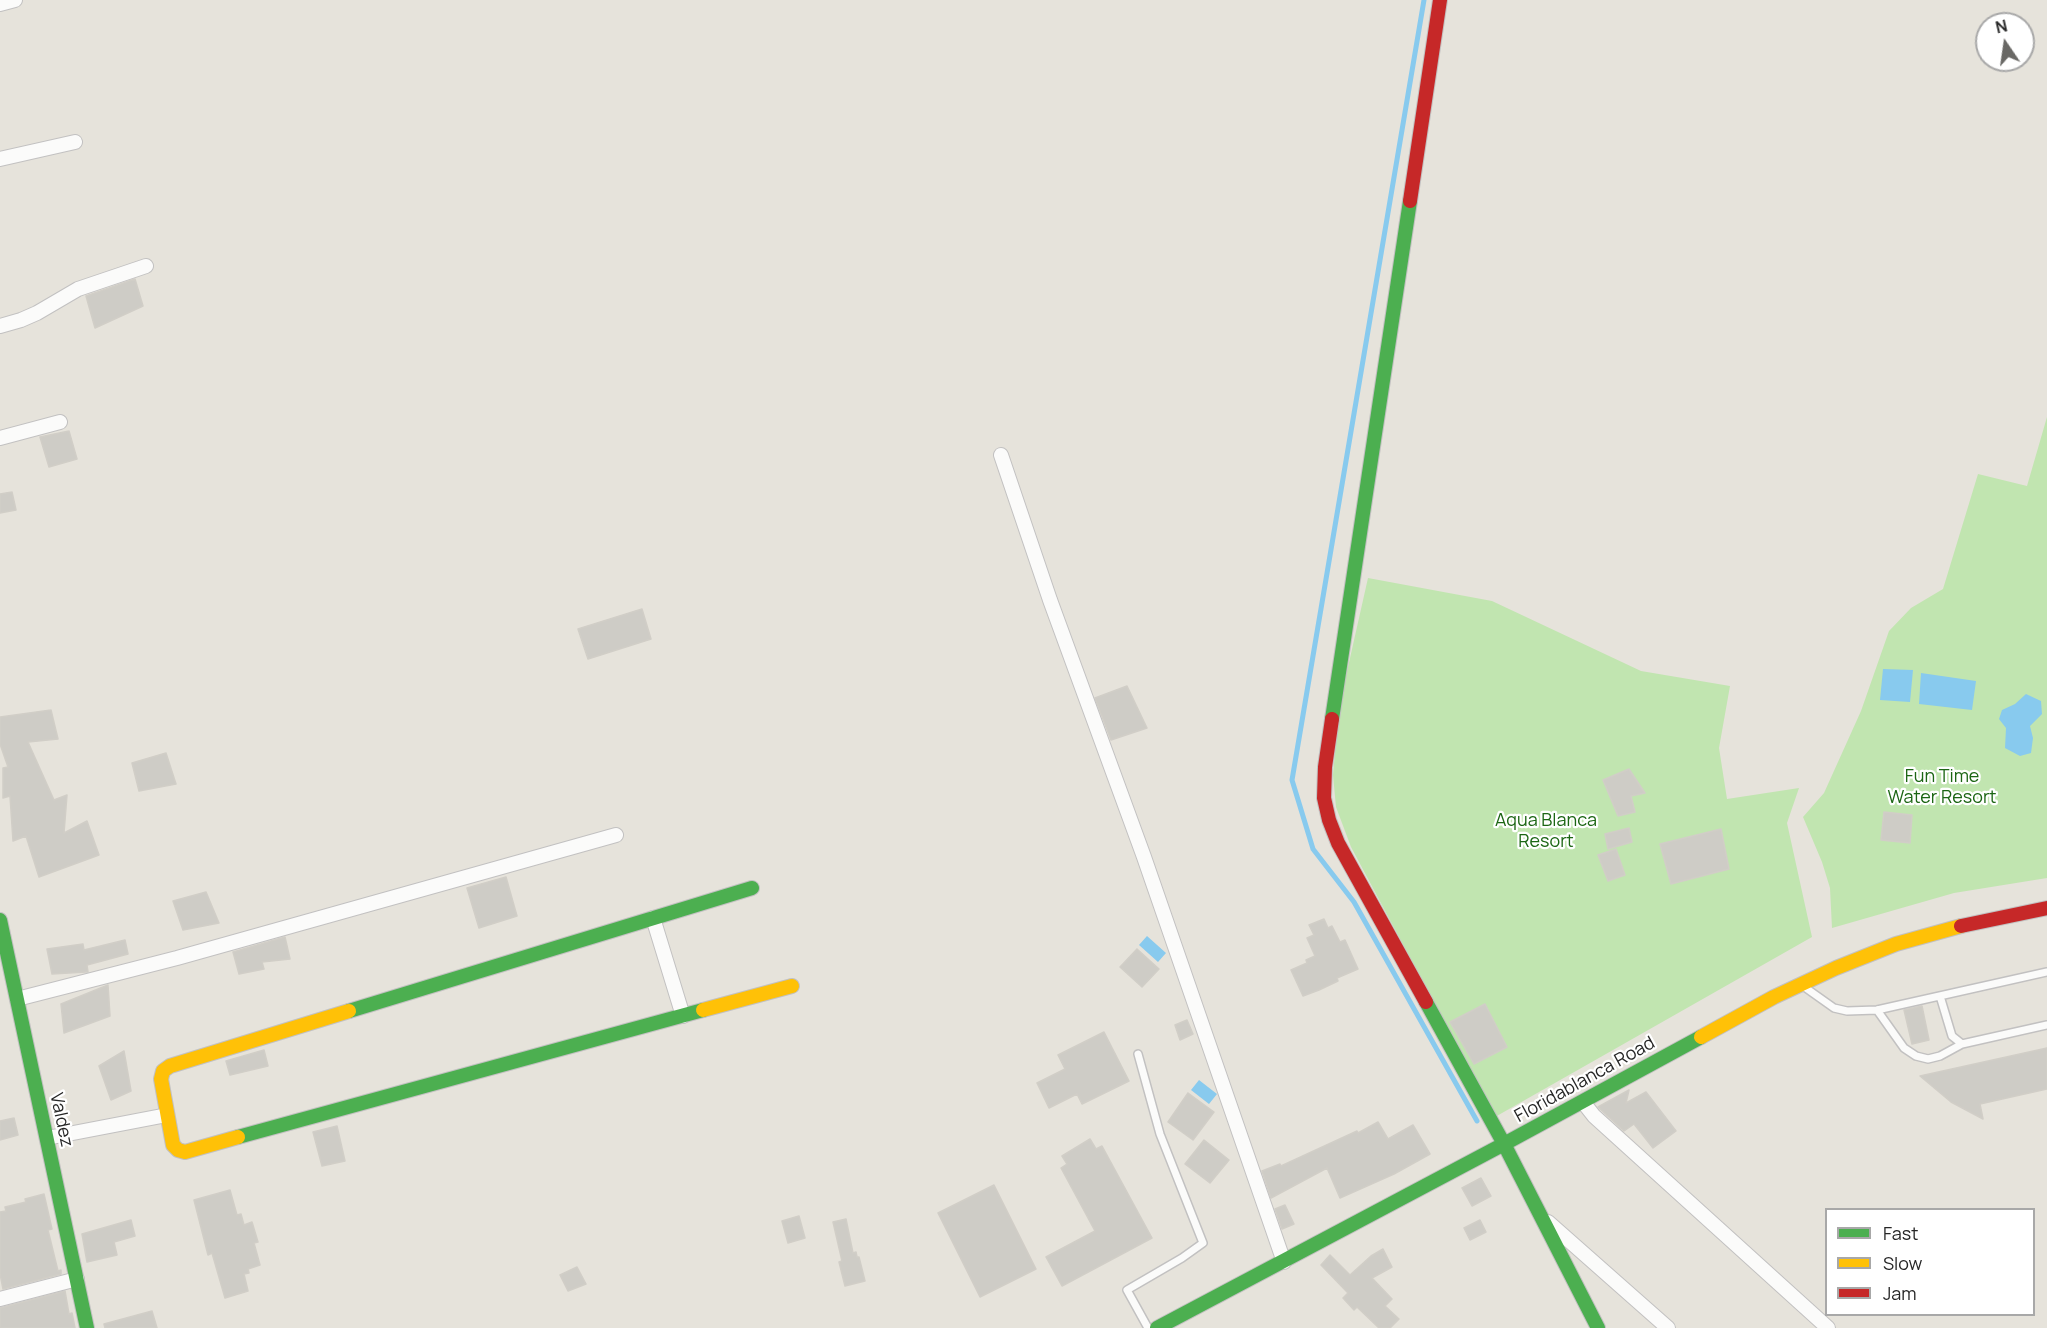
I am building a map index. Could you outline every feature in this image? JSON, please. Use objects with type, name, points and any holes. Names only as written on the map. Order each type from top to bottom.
[{"type":"street","points":[[0,3],[15,0]]},
{"type":"street","points":[[1440,0],[1327,755],[1324,798],[1338,843],[1504,1144],[1598,1328]]},
{"type":"street","points":[[0,159],[75,142]]},
{"type":"street","points":[[0,326],[37,313],[78,289],[146,266]]},
{"type":"street","points":[[0,438],[60,422]]},
{"type":"street","points":[[1001,455],[1050,600],[1144,857],[1284,1262]]},
{"type":"street","points":[[16,999],[177,958],[616,835]]},
{"type":"street","points":[[752,888],[170,1066],[163,1071],[161,1080],[173,1145],[178,1150],[186,1152],[792,986]]},
{"type":"street","name":"Floridablanca Road","points":[[1157,1328],[1583,1102],[1774,997],[1896,944],[1964,925],[2047,908]]},
{"type":"street","points":[[653,918],[683,1016]]},
{"type":"street","name":"Valdez","points":[[0,920],[87,1328]]},
{"type":"street","points":[[1583,1102],[1617,1138],[1828,1328]]},
{"type":"street","points":[[47,1138],[167,1115]]},
{"type":"street","points":[[1542,1217],[1668,1328]]},
{"type":"street","points":[[0,1299],[77,1279]]},
{"type":"lane","points":[[1800,985],[1834,1008],[1847,1011],[1877,1010],[2047,972]]},
{"type":"lane","points":[[1940,996],[1952,1036],[1962,1044]]},
{"type":"lane","points":[[1877,1010],[1904,1048],[1916,1056],[1928,1059],[1941,1056],[1962,1044],[2047,1025]]},
{"type":"lane","points":[[1138,1054],[1161,1134],[1203,1243],[1127,1290],[1148,1328]]},
{"type":"green space","name":"Fun Time Water Resort","points":[[2047,417],[2047,878],[1954,893],[1832,928],[1830,888],[1803,817],[1824,793],[1861,711],[1889,631],[1911,608],[1943,589],[1978,474],[2027,486]]},
{"type":"green space","name":"Aqua Blanca Resort","points":[[1368,578],[1492,601],[1641,671],[1730,686],[1719,748],[1727,799],[1799,788],[1787,823],[1812,937],[1495,1117],[1351,847],[1336,807],[1333,775],[1339,707]]},
{"type":"water","points":[[1883,669],[1913,670],[1910,702],[1880,700]]},
{"type":"water","points":[[1921,673],[1976,681],[1972,710],[1919,704]]},
{"type":"water","points":[[2026,694],[2041,701],[2042,714],[2030,726],[2033,738],[2031,753],[2020,756],[2005,748],[2006,728],[1999,719],[2002,710],[2015,704]]},
{"type":"water","points":[[1147,936],[1166,953],[1158,962],[1139,945]]},
{"type":"water","points":[[1199,1080],[1217,1094],[1209,1104],[1191,1090]]},
{"type":"building","points":[[135,279],[143,306],[95,328],[86,296]]},
{"type":"building","points":[[69,431],[77,459],[49,467],[40,437]]},
{"type":"building","points":[[12,492],[16,510],[0,513],[0,494]]},
{"type":"building","points":[[642,609],[651,639],[588,659],[578,629]]},
{"type":"building","points":[[1127,686],[1147,728],[1111,740],[1095,698]]},
{"type":"building","points":[[51,710],[58,739],[28,742],[54,800],[67,795],[64,833],[87,821],[99,855],[39,877],[26,836],[13,841],[10,796],[3,798],[3,768],[8,767],[0,744],[0,717]]},
{"type":"building","points":[[166,753],[176,784],[139,791],[132,763]]},
{"type":"building","points":[[1629,769],[1645,793],[1631,796],[1635,812],[1618,816],[1603,780]]},
{"type":"building","points":[[1884,812],[1912,815],[1910,843],[1881,840]]},
{"type":"building","points":[[1629,828],[1632,842],[1608,849],[1605,834]]},
{"type":"building","points":[[1721,829],[1729,869],[1671,884],[1660,844]]},
{"type":"building","points":[[1616,849],[1625,875],[1608,881],[1598,855]]},
{"type":"building","points":[[506,877],[517,916],[479,928],[467,888]]},
{"type":"building","points":[[206,892],[219,923],[183,930],[173,901]]},
{"type":"building","points":[[1324,919],[1328,928],[1332,926],[1340,942],[1345,940],[1358,969],[1337,978],[1338,981],[1303,996],[1291,970],[1307,963],[1306,960],[1315,956],[1307,938],[1314,935],[1309,925]]},
{"type":"building","points":[[285,937],[290,959],[262,962],[264,969],[239,974],[233,952]]},
{"type":"building","points":[[125,940],[128,954],[87,965],[88,972],[52,974],[47,949],[83,944],[84,950]]},
{"type":"building","points":[[1137,949],[1159,969],[1142,987],[1120,967]]},
{"type":"building","points":[[108,985],[110,1016],[64,1033],[61,1004]]},
{"type":"building","points":[[1485,1004],[1507,1047],[1474,1064],[1450,1022]]},
{"type":"building","points":[[1922,1006],[1929,1040],[1912,1044],[1904,1010]]},
{"type":"building","points":[[1187,1020],[1193,1034],[1180,1040],[1175,1025]]},
{"type":"building","points":[[1104,1032],[1129,1081],[1082,1104],[1077,1094],[1049,1108],[1037,1083],[1065,1069],[1058,1055]]},
{"type":"building","points":[[2047,1048],[2047,1089],[1980,1104],[1983,1119],[1951,1102],[1920,1076]]},
{"type":"building","points":[[264,1050],[268,1066],[230,1075],[226,1061]]},
{"type":"building","points":[[124,1051],[131,1091],[111,1100],[99,1066]]},
{"type":"building","points":[[1629,1090],[1626,1103],[1646,1092],[1676,1131],[1653,1148],[1634,1124],[1624,1131],[1598,1107]]},
{"type":"building","points":[[1188,1093],[1214,1112],[1193,1140],[1168,1122]]},
{"type":"building","points":[[14,1118],[18,1135],[0,1140],[0,1121]]},
{"type":"building","points":[[1378,1122],[1388,1139],[1413,1125],[1430,1154],[1394,1174],[1340,1198],[1327,1168],[1271,1198],[1262,1171],[1280,1164],[1281,1166]]},
{"type":"building","points":[[337,1126],[345,1161],[322,1166],[313,1132]]},
{"type":"building","points":[[1090,1139],[1096,1149],[1102,1146],[1152,1238],[1062,1286],[1046,1257],[1095,1231],[1061,1168],[1067,1164],[1062,1156]]},
{"type":"building","points":[[1204,1140],[1229,1160],[1210,1183],[1185,1164]]},
{"type":"building","points":[[1481,1178],[1491,1196],[1472,1206],[1462,1188]]},
{"type":"building","points":[[994,1185],[1036,1269],[980,1297],[938,1213]]},
{"type":"building","points":[[230,1190],[237,1215],[241,1214],[244,1225],[252,1222],[258,1242],[254,1243],[260,1265],[248,1269],[249,1273],[244,1274],[248,1291],[225,1298],[212,1253],[208,1255],[194,1200]]},
{"type":"building","points":[[44,1194],[52,1229],[48,1230],[58,1271],[61,1270],[61,1274],[3,1289],[0,1274],[0,1212],[6,1211],[5,1207],[26,1202],[25,1199]]},
{"type":"building","points":[[1285,1205],[1294,1224],[1282,1229],[1275,1209]]},
{"type":"building","points":[[799,1216],[805,1238],[788,1243],[782,1221]]},
{"type":"building","points":[[846,1219],[853,1253],[856,1252],[859,1257],[865,1281],[845,1286],[833,1222]]},
{"type":"building","points":[[131,1220],[135,1236],[114,1242],[117,1255],[87,1262],[82,1234]]},
{"type":"building","points":[[1480,1220],[1486,1232],[1470,1240],[1464,1228]]},
{"type":"building","points":[[1383,1249],[1392,1267],[1372,1278],[1392,1299],[1385,1306],[1399,1319],[1390,1328],[1379,1328],[1357,1307],[1354,1310],[1343,1298],[1348,1293],[1321,1265],[1330,1255],[1350,1275],[1371,1256]]},
{"type":"building","points":[[577,1267],[586,1284],[568,1291],[560,1275]]},
{"type":"building","points":[[65,1291],[69,1314],[72,1313],[75,1328],[0,1328],[0,1308]]},
{"type":"building","points":[[152,1311],[157,1328],[105,1328],[104,1324]]},
{"type":"waterway","points":[[1424,0],[1292,780],[1313,849],[1354,902],[1477,1121]]},
{"type":"traffic: fast","points":[[1332,719],[1410,201]]},
{"type":"traffic: fast","points":[[349,1011],[752,888]]},
{"type":"traffic: fast","points":[[0,920],[87,1328]]},
{"type":"traffic: fast","points":[[1426,1002],[1504,1144],[1598,1328]]},
{"type":"traffic: fast","points":[[238,1137],[703,1010]]},
{"type":"traffic: fast","points":[[1157,1328],[1701,1037]]},
{"type":"traffic: slow","points":[[1701,1037],[1774,997],[1836,968],[1896,944],[1961,926]]},
{"type":"traffic: slow","points":[[703,1010],[792,986]]},
{"type":"traffic: slow","points":[[238,1137],[185,1152],[178,1150],[173,1145],[161,1079],[163,1071],[170,1066],[349,1011]]},
{"type":"traffic: jam","points":[[1410,201],[1440,0]]},
{"type":"traffic: jam","points":[[1332,719],[1325,767],[1324,798],[1329,820],[1338,843],[1426,1002]]},
{"type":"traffic: jam","points":[[1961,926],[2047,908]]}]
